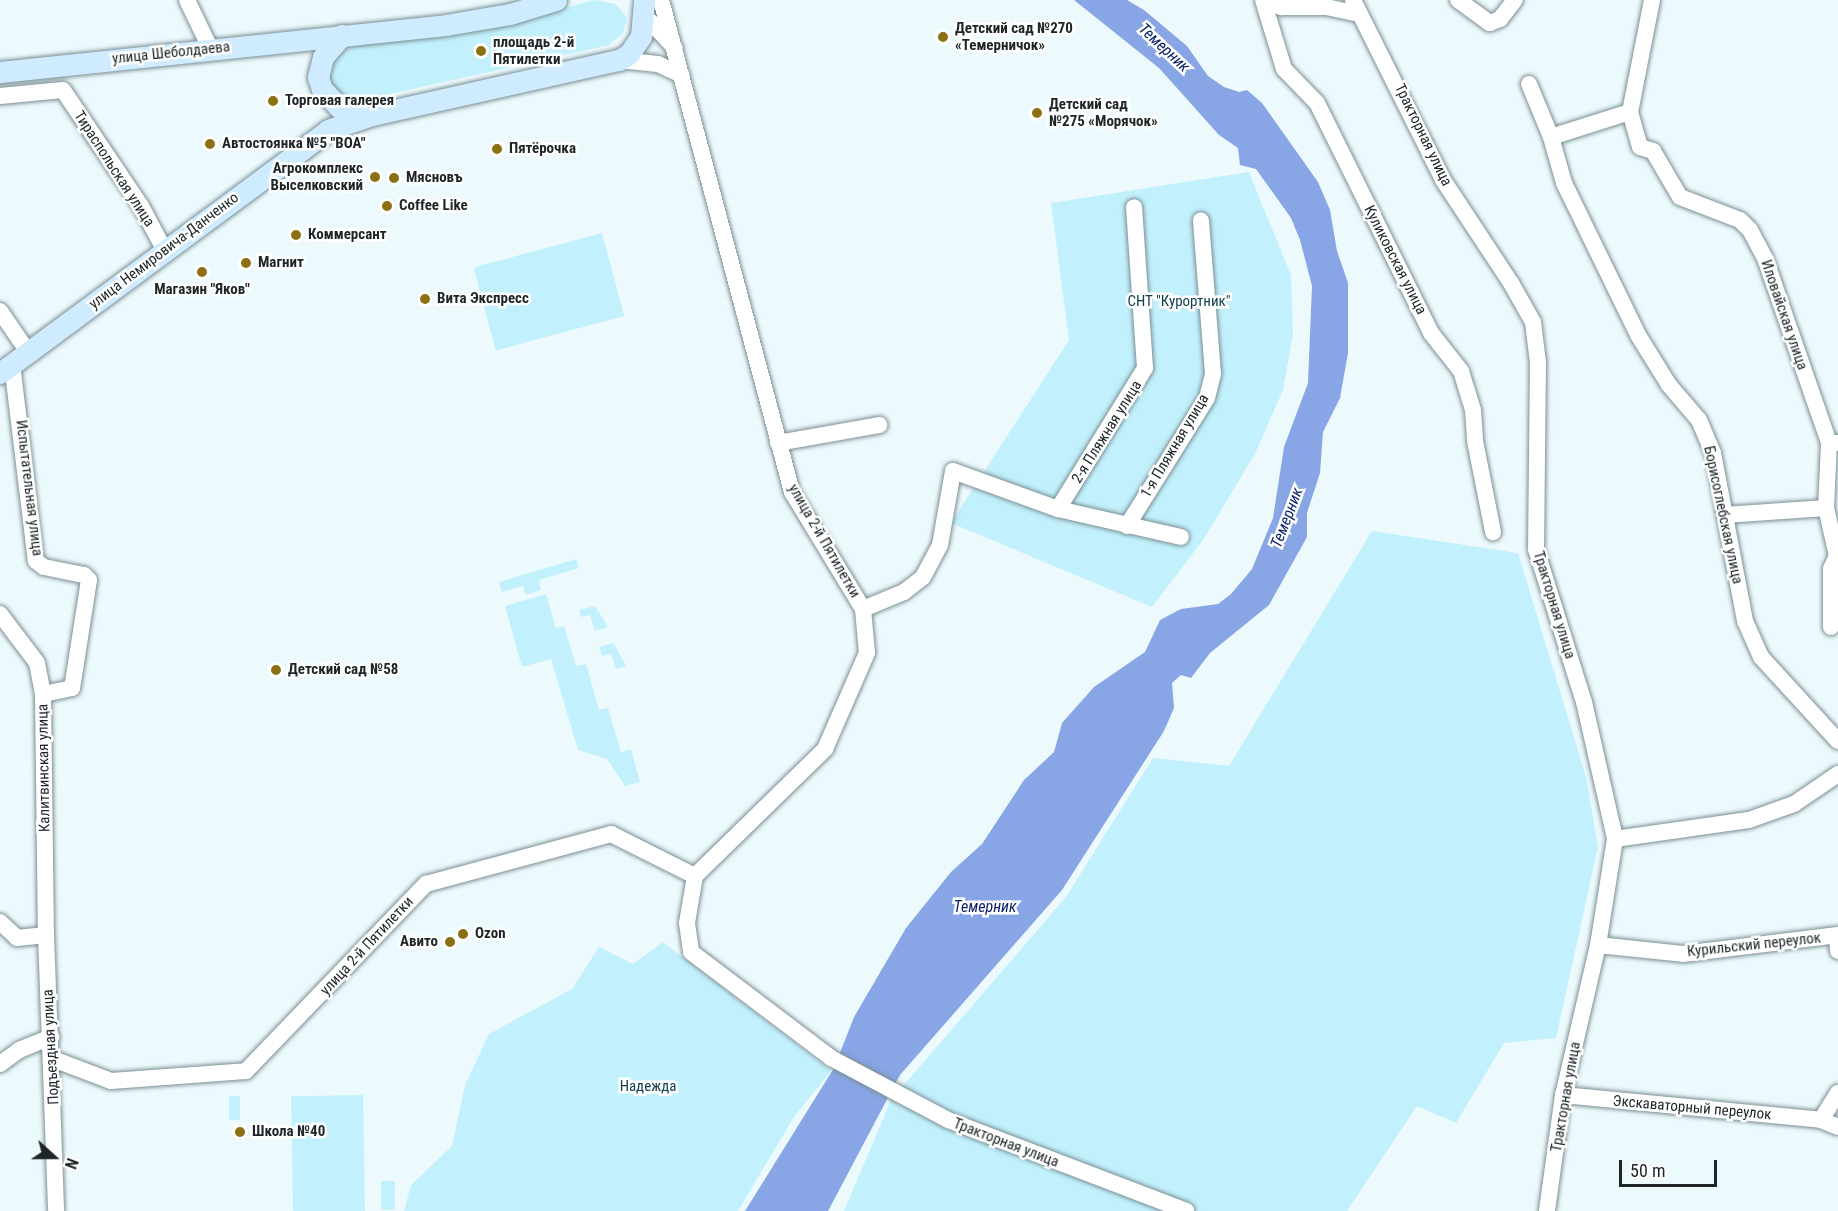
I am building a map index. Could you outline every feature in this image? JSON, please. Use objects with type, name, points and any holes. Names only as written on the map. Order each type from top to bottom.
[{"type":"main road","points":[[556,0],[447,25],[342,36],[323,57],[318,77],[322,89],[327,99],[346,111],[372,115],[619,60],[636,46],[645,9],[631,0]]},
{"type":"main road","name":"улица Шеболдаева","points":[[0,72],[210,48],[342,36]]},
{"type":"main road","name":"улица Немировича-Данченко","points":[[13,363],[164,249],[328,130],[372,115]]},
{"type":"street","points":[[188,0],[210,48]]},
{"type":"street","name":"улица 2-й Пятилетки","points":[[53,1059],[111,1081],[246,1071],[426,884],[611,834],[695,876],[825,749],[867,653],[863,609],[792,492],[676,49],[661,0]]},
{"type":"street","name":"Куликовская улица","points":[[1264,0],[1281,7],[1356,7]]},
{"type":"street","name":"Куликовская улица","points":[[1264,0],[1284,69],[1317,103],[1431,333],[1461,371],[1473,410],[1475,441],[1493,532]]},
{"type":"street","points":[[1458,0],[1490,23],[1500,19],[1515,0]]},
{"type":"street","name":"Иловайская улица","points":[[1652,0],[1630,112],[1640,147],[1653,151],[1680,197],[1740,220],[1750,230],[1765,258],[1833,443],[1832,517],[1837,556],[1831,570],[1831,627]]},
{"type":"street","name":"Тракторная улица","points":[[1356,7],[1406,100],[1443,180],[1511,283],[1533,322],[1539,361],[1536,549],[1584,702],[1615,838],[1598,945],[1563,1095],[1547,1211]]},
{"type":"street","points":[[645,9],[676,49]]},
{"type":"street","points":[[619,60],[658,64],[682,75]]},
{"type":"street","name":"Борисоглебская улица","points":[[1529,84],[1551,136],[1564,183],[1608,268],[1638,335],[1669,385],[1699,420],[1713,453],[1745,621],[1761,657],[1838,741]]},
{"type":"street","name":"Тираспольская улица","points":[[0,96],[63,90],[141,206],[164,249]]},
{"type":"street","points":[[1551,136],[1630,112]]},
{"type":"street","name":"2-я Пляжная улица","points":[[1058,509],[1145,368],[1134,207]]},
{"type":"street","name":"1-я Пляжная улица","points":[[1127,526],[1207,398],[1213,374],[1201,220]]},
{"type":"street","name":"Испытательная улица","points":[[0,311],[13,363],[36,561],[44,567],[84,575],[88,580],[72,688],[43,694]]},
{"type":"street","points":[[778,443],[879,425]]},
{"type":"street","points":[[863,609],[904,592],[922,577],[940,545],[953,471],[1058,509],[1181,537]]},
{"type":"street","points":[[1725,514],[1832,517]]},
{"type":"street","name":"Калитвинская улица","points":[[0,614],[37,663],[43,694],[46,935]]},
{"type":"street","points":[[1615,838],[1749,820],[1794,804],[1838,774]]},
{"type":"street","name":"Тракторная улица","points":[[695,876],[687,923],[692,952],[834,1059],[893,1093],[948,1120],[1186,1211]]},
{"type":"street","points":[[0,922],[16,938],[46,935]]},
{"type":"street","name":"Подъездная улица","points":[[46,935],[53,1059],[56,1211]]},
{"type":"street","name":"Курильский переулок","points":[[1598,945],[1683,954],[1838,940]]},
{"type":"street","points":[[0,1064],[19,1050],[52,1037]]},
{"type":"street","points":[[1821,1120],[1838,1093]]},
{"type":"street","name":"Экскаваторный переулок","points":[[1563,1095],[1821,1120],[1838,1127]]},
{"type":"green space","points":[[595,0],[616,4],[627,18],[623,33],[609,45],[359,101],[340,94],[330,79],[334,59],[355,45],[462,34]]},
{"type":"green space","name":"СНТ \"Курортник\"","points":[[1249,172],[1291,275],[1293,334],[1283,390],[1255,454],[1203,540],[1152,607],[951,523],[1069,340],[1051,203]]},
{"type":"green space","points":[[602,233],[624,316],[496,350],[474,267]]},
{"type":"green space","points":[[1372,531],[1518,553],[1586,777],[1598,847],[1556,1038],[1504,1043],[1456,1123],[1417,1106],[1347,1211],[844,1211],[891,1100],[1066,897],[1153,758],[1229,766]]},
{"type":"green space","points":[[576,559],[579,568],[539,580],[541,590],[526,595],[523,586],[502,592],[499,582]]},
{"type":"green space","points":[[546,594],[556,628],[564,626],[576,666],[586,664],[599,710],[608,708],[621,752],[631,749],[640,782],[625,786],[607,759],[578,750],[551,659],[522,667],[505,606]]},
{"type":"green space","points":[[595,606],[608,627],[595,631],[590,615],[581,617],[579,610]]},
{"type":"green space","points":[[613,643],[626,666],[616,669],[611,654],[602,656],[599,647]]},
{"type":"green space","name":"Надежда","points":[[663,942],[831,1071],[794,1117],[738,1211],[404,1211],[411,1185],[452,1146],[465,1085],[489,1034],[572,989],[599,947],[633,964]]},
{"type":"green space","points":[[363,1095],[365,1211],[293,1211],[291,1096]]},
{"type":"green space","points":[[229,1096],[240,1096],[240,1120],[229,1120]]},
{"type":"green space","points":[[381,1181],[395,1181],[395,1210],[381,1210]]},
{"type":"water","name":"Темерник","points":[[1074,0],[1127,0],[1144,10],[1187,46],[1208,76],[1224,87],[1239,92],[1247,90],[1262,103],[1318,182],[1330,210],[1337,251],[1348,283],[1348,353],[1340,398],[1323,432],[1320,473],[1307,513],[1307,537],[1269,605],[1210,653],[1191,678],[1181,675],[1172,683],[1174,708],[1164,731],[1062,890],[900,1075],[828,1211],[745,1211],[834,1068],[854,1017],[906,928],[951,872],[982,844],[1024,780],[1054,752],[1062,723],[1094,687],[1145,652],[1160,620],[1181,609],[1218,604],[1231,594],[1252,569],[1273,518],[1284,447],[1308,383],[1312,286],[1300,240],[1291,218],[1256,169],[1240,165],[1238,148],[1219,135],[1159,68]]},
{"type":"place","name":"Детский сад №270 «Темерничок»","points":[[943,37]]},
{"type":"place","name":"площадь 2-й Пятилетки","points":[[481,51]]},
{"type":"place","name":"Торговая галерея","points":[[273,101]]},
{"type":"place","name":"Детский сад №275 «Морячок»","points":[[1037,113]]},
{"type":"place","name":"Автостоянка №5 \"ВОА\"","points":[[210,144]]},
{"type":"place","name":"Пятёрочка","points":[[497,149]]},
{"type":"place","name":"Агрокомплекс Выселковский","points":[[375,177]]},
{"type":"place","name":"Мясновъ","points":[[394,178]]},
{"type":"place","name":"Coffee Like","points":[[387,206]]},
{"type":"place","name":"Коммерсант","points":[[296,235]]},
{"type":"place","name":"Магнит","points":[[246,263]]},
{"type":"place","name":"Магазин \"Яков\"","points":[[202,272]]},
{"type":"place","name":"Вита Экспресс","points":[[425,299]]},
{"type":"place","name":"Детский сад №58","points":[[276,670]]},
{"type":"place","name":"Ozon","points":[[463,934]]},
{"type":"place","name":"Авито","points":[[450,942]]},
{"type":"place","name":"Школа №40","points":[[240,1132]]}]
